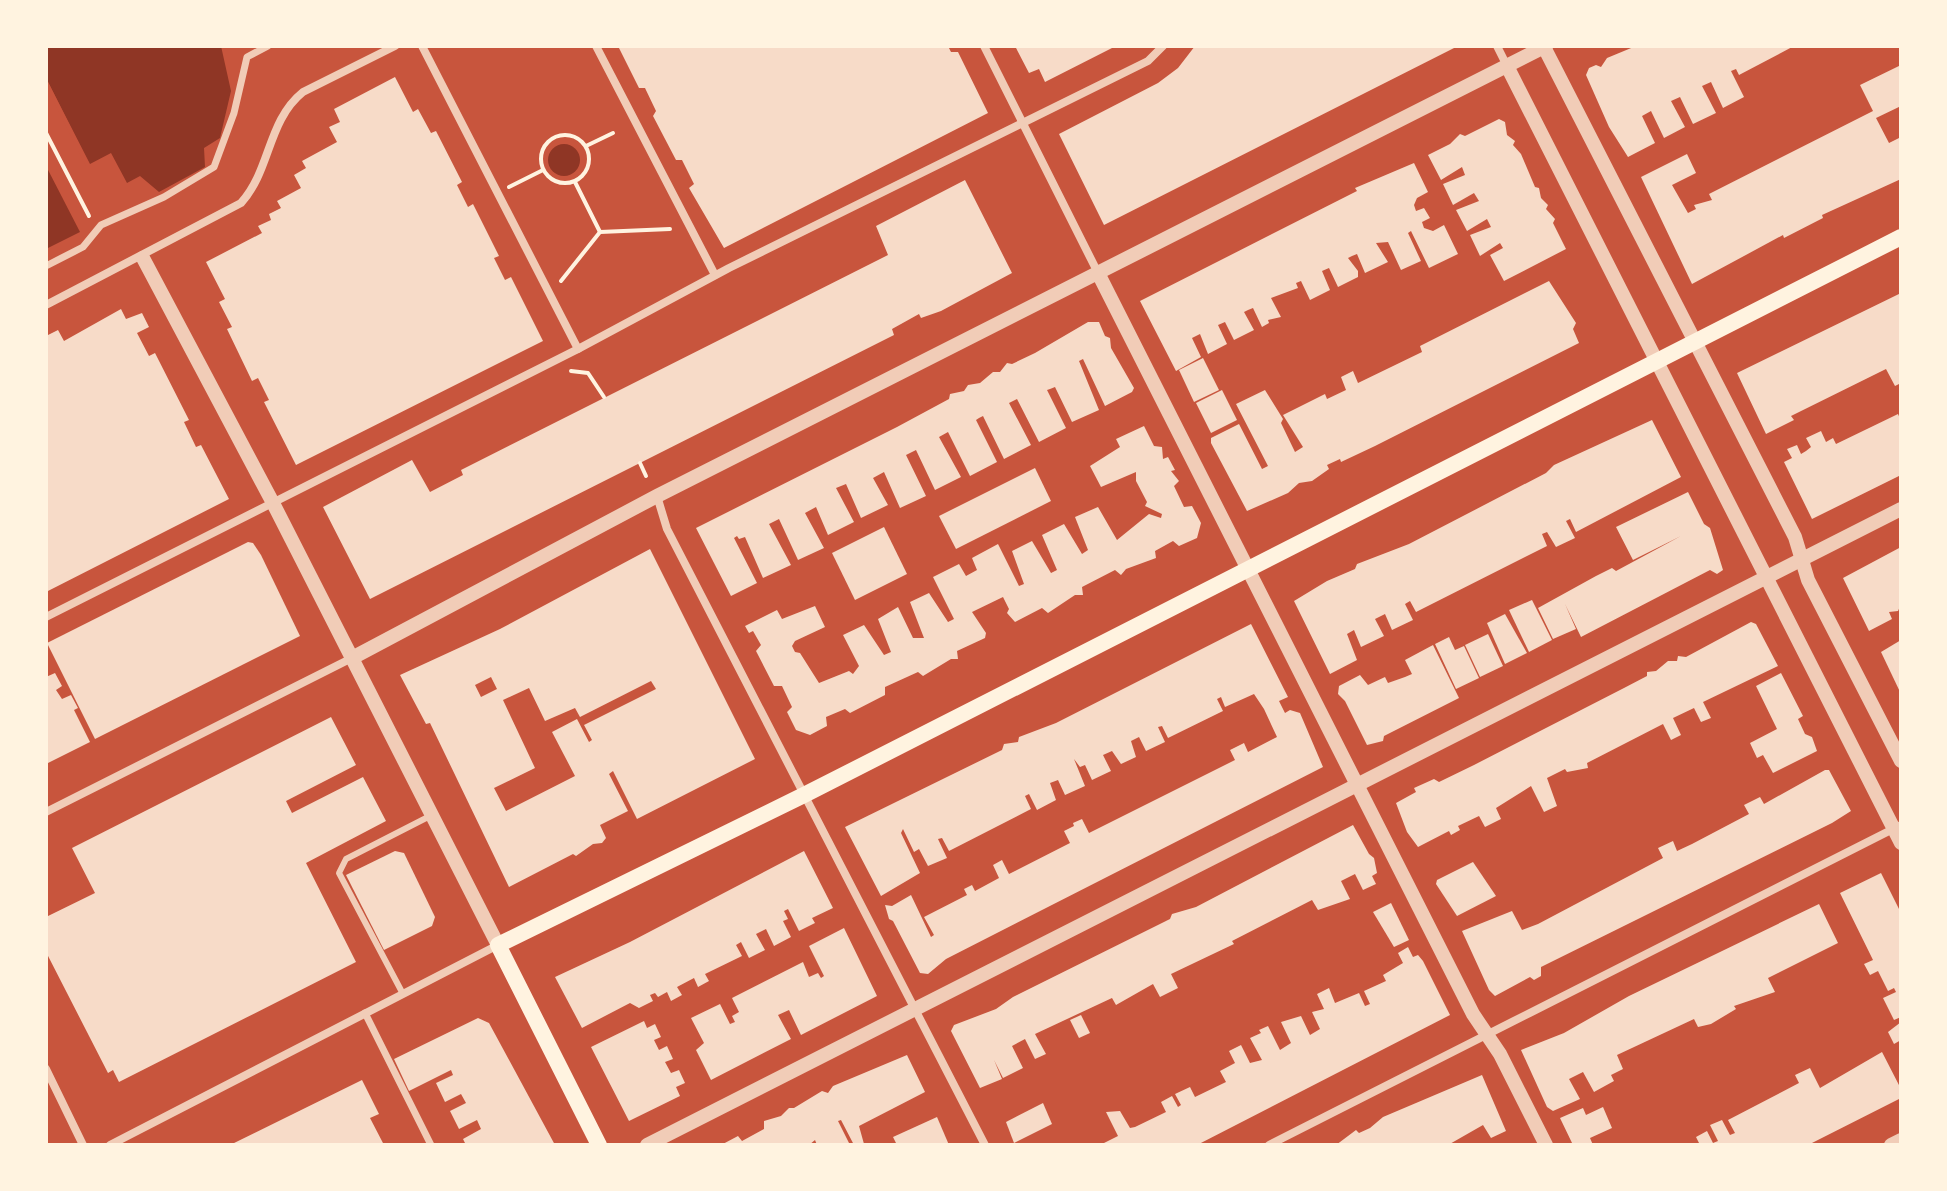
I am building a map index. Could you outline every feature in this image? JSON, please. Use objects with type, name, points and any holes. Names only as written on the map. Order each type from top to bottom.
[{"type":"main road","points":[[599,1145],[498,945],[804,795],[1901,237]]},
{"type":"street","points":[[46,266],[83,247],[95,229],[141,203],[164,197],[214,167],[234,113],[247,57],[268,46]]},
{"type":"street","points":[[46,305],[143,258],[241,203],[255,185],[280,116],[291,101],[395,46]]},
{"type":"street","points":[[422,46],[578,349]]},
{"type":"street","points":[[596,46],[715,275]]},
{"type":"street","points":[[984,46],[1473,1014],[1546,1145]]},
{"type":"street","points":[[46,617],[578,349],[715,275],[1148,61],[1163,46]]},
{"type":"street","points":[[1497,46],[1656,361],[1898,827],[1901,843]]},
{"type":"street","points":[[46,812],[352,658],[657,496],[1544,46],[1795,537],[1808,580],[1901,761]]},
{"type":"street","points":[[110,1145],[498,945],[273,503],[143,258]]},
{"type":"street","points":[[657,496],[667,529],[985,1145]]},
{"type":"street","points":[[647,1145],[1901,509]]},
{"type":"street","points":[[1269,1145],[1488,1037],[1898,827]]},
{"type":"street","points":[[365,1013],[431,1145]]},
{"type":"street","points":[[46,1069],[83,1145]]},
{"type":"street","points":[[1891,1145],[1901,1140]]},
{"type":"lane","points":[[403,994],[339,873],[346,859],[432,815]]},
{"type":"path","points":[[46,133],[95,229]]},
{"type":"path","points":[[586,146],[613,133]]},
{"type":"path","points":[[557,136],[573,136],[586,146],[589,163],[582,177],[575,182],[560,183],[543,170],[541,154],[557,136]]},
{"type":"path","points":[[516,184],[543,170]]},
{"type":"path","points":[[575,182],[600,232]]},
{"type":"path","points":[[563,280],[600,232],[670,229]]},
{"type":"path","points":[[560,369],[588,373],[604,397]]},
{"type":"path","points":[[640,463],[646,476]]},
{"type":"shaded area","points":[[46,46],[221,46],[231,91],[220,138],[204,148],[205,167],[159,192],[140,176],[127,183],[111,153],[90,164],[46,78]]},
{"type":"shaded area","points":[[564,144],[576,148],[580,160],[576,172],[564,176],[552,172],[548,160],[552,148]]},
{"type":"shaded area","points":[[46,166],[80,232],[46,249]]},
{"type":"pier","points":[[46,78],[89,164],[86,166],[46,87]]},
{"type":"building","points":[[618,46],[948,46],[951,52],[958,52],[988,113],[724,248],[689,188],[694,184],[682,160],[676,160],[653,116],[656,111],[645,88],[639,88]]},
{"type":"building","points":[[1015,46],[1112,48],[1045,82],[1039,69],[1029,73]]},
{"type":"building","points":[[1195,46],[1458,46],[1104,225],[1059,134],[1158,83],[1178,68]]},
{"type":"building","points":[[1636,46],[1794,46],[1739,75],[1736,69],[1731,71],[1744,97],[1723,108],[1711,82],[1702,86],[1716,113],[1693,124],[1680,97],[1671,101],[1685,127],[1664,138],[1651,111],[1642,116],[1655,143],[1628,157],[1609,127],[1586,75],[1589,68],[1596,65],[1601,67],[1607,58]]},
{"type":"building","points":[[1901,65],[1901,106],[1876,118],[1889,143],[1901,137],[1901,179],[1822,215],[1823,218],[1784,238],[1783,235],[1692,284],[1641,177],[1687,154],[1696,173],[1672,185],[1688,213],[1696,209],[1694,205],[1712,200],[1709,194],[1873,111],[1860,85]]},
{"type":"building","points":[[395,77],[413,112],[418,109],[431,133],[436,131],[462,182],[457,185],[468,207],[473,204],[499,256],[494,258],[505,280],[511,277],[543,341],[296,465],[264,402],[269,400],[258,378],[252,381],[227,329],[232,327],[219,302],[225,299],[206,262],[262,233],[258,226],[271,220],[269,214],[281,208],[277,201],[301,188],[294,175],[306,168],[302,161],[337,142],[329,127],[340,122],[334,109]]},
{"type":"building","points":[[1499,119],[1505,122],[1507,135],[1515,141],[1513,145],[1521,154],[1535,187],[1539,188],[1541,198],[1548,205],[1546,209],[1555,219],[1553,223],[1566,249],[1504,281],[1490,255],[1503,248],[1500,243],[1480,256],[1470,235],[1491,227],[1487,219],[1467,231],[1456,210],[1479,201],[1474,193],[1453,205],[1443,184],[1465,175],[1462,167],[1441,180],[1428,155],[1450,144],[1460,134],[1465,136]]},
{"type":"building","points":[[1414,163],[1428,192],[1417,198],[1414,205],[1416,211],[1424,208],[1430,218],[1422,222],[1424,228],[1433,231],[1444,225],[1458,254],[1429,268],[1411,231],[1408,233],[1421,261],[1401,270],[1388,242],[1376,243],[1388,262],[1365,273],[1357,254],[1352,256],[1348,258],[1358,271],[1358,277],[1338,287],[1329,268],[1322,271],[1330,290],[1310,300],[1301,281],[1296,283],[1298,288],[1271,298],[1281,317],[1268,320],[1269,323],[1262,327],[1253,308],[1248,310],[1244,312],[1254,330],[1234,340],[1225,322],[1218,325],[1227,344],[1208,354],[1200,334],[1192,338],[1201,357],[1176,371],[1140,301],[1357,191],[1355,188]]},
{"type":"building","points":[[965,180],[1012,273],[941,311],[921,318],[919,314],[892,329],[894,335],[370,599],[323,507],[412,460],[430,492],[463,475],[461,470],[888,255],[876,226]]},
{"type":"building","points":[[1549,281],[1576,323],[1573,329],[1579,343],[1375,446],[1327,465],[1329,469],[1312,481],[1299,483],[1288,493],[1247,511],[1211,443],[1211,438],[1239,424],[1262,469],[1268,466],[1236,404],[1265,390],[1283,419],[1281,423],[1295,452],[1303,447],[1283,415],[1325,394],[1327,399],[1346,390],[1341,377],[1353,371],[1358,383],[1422,352],[1420,346]]},
{"type":"building","points":[[1901,293],[1901,383],[1895,386],[1886,369],[1791,416],[1794,420],[1766,434],[1737,373]]},
{"type":"building","points":[[121,309],[126,319],[142,313],[149,327],[137,333],[149,356],[155,353],[189,420],[184,422],[196,447],[201,445],[229,499],[46,592],[46,336],[58,330],[64,341]]},
{"type":"building","points":[[1088,322],[1099,322],[1105,336],[1110,338],[1111,348],[1134,388],[1132,392],[1105,406],[1083,359],[1079,361],[1099,410],[1072,422],[1055,387],[1047,390],[1066,428],[1039,442],[1017,399],[1009,403],[1031,445],[1004,459],[983,416],[979,418],[976,420],[997,462],[970,476],[948,432],[939,437],[961,477],[935,490],[916,450],[906,455],[926,496],[900,508],[884,472],[873,478],[888,505],[861,518],[846,484],[836,488],[854,522],[828,535],[816,507],[805,513],[824,548],[798,560],[779,519],[769,524],[791,565],[763,578],[745,537],[739,539],[737,536],[734,538],[757,583],[731,596],[696,528],[897,427],[949,399],[950,394],[980,383],[993,372],[1000,372],[1007,363],[1012,364],[1035,353]]},
{"type":"building","points":[[1203,358],[1219,390],[1194,402],[1179,370]]},
{"type":"building","points":[[1222,390],[1237,420],[1211,433],[1196,403]]},
{"type":"building","points":[[1898,414],[1901,421],[1901,475],[1812,519],[1784,462],[1792,458],[1787,449],[1797,445],[1801,454],[1811,447],[1806,438],[1821,431],[1826,442],[1833,438],[1836,444]]},
{"type":"building","points":[[1652,420],[1681,477],[1576,532],[1570,519],[1566,521],[1575,538],[1556,547],[1547,532],[1542,534],[1547,546],[1416,612],[1410,601],[1405,604],[1413,620],[1392,630],[1385,614],[1375,619],[1384,636],[1361,647],[1354,630],[1347,634],[1357,660],[1330,674],[1294,601],[1355,569],[1357,564],[1409,544],[1546,473],[1554,465]]},
{"type":"building","points":[[1144,426],[1154,446],[1162,447],[1163,459],[1168,457],[1175,470],[1171,471],[1179,481],[1174,486],[1184,507],[1192,506],[1201,523],[1197,538],[1179,546],[1173,541],[1155,551],[1156,558],[1126,569],[1121,575],[1115,570],[1082,587],[1083,595],[1075,595],[1048,613],[1042,608],[1015,622],[1007,613],[1009,609],[1003,597],[972,612],[986,633],[985,638],[957,651],[958,659],[951,659],[923,676],[918,672],[885,687],[885,695],[850,713],[845,709],[826,717],[827,726],[810,735],[796,730],[787,712],[792,707],[782,686],[774,686],[756,651],[761,645],[753,631],[749,633],[745,626],[777,610],[782,619],[815,606],[825,627],[795,641],[792,646],[795,652],[800,653],[819,683],[849,671],[853,674],[859,666],[843,635],[864,625],[884,655],[891,652],[878,619],[898,607],[913,638],[924,638],[910,602],[929,593],[948,622],[954,619],[933,577],[959,564],[966,576],[977,570],[972,558],[998,544],[1019,586],[1024,584],[1012,551],[1032,541],[1051,573],[1057,570],[1042,535],[1064,524],[1082,554],[1088,550],[1075,517],[1098,507],[1117,540],[1149,514],[1161,518],[1162,514],[1145,506],[1147,502],[1136,481],[1136,472],[1101,487],[1090,466],[1120,447],[1116,439]]},
{"type":"building","points":[[1035,468],[1051,501],[956,549],[939,516]]},
{"type":"building","points":[[1688,492],[1704,524],[1710,528],[1723,570],[1717,574],[1710,570],[1581,637],[1565,604],[1576,629],[1553,639],[1538,608],[1596,576],[1612,568],[1616,571],[1681,536],[1633,560],[1616,527]]},
{"type":"building","points":[[884,527],[907,574],[855,600],[832,553]]},
{"type":"building","points":[[248,542],[253,543],[261,555],[300,636],[95,739],[47,643]]},
{"type":"building","points":[[1901,547],[1901,604],[1898,611],[1889,612],[1892,619],[1869,631],[1843,578]]},
{"type":"building","points":[[650,549],[755,759],[637,819],[613,771],[609,774],[628,811],[600,825],[606,838],[602,843],[593,844],[576,856],[573,854],[509,887],[430,723],[426,724],[400,675],[500,629]],"holes":[[[491,677],[497,689],[481,697],[475,685]],[[651,681],[656,689],[584,725],[592,740],[589,742],[577,719],[552,732],[575,776],[506,811],[494,788],[535,768],[503,700],[529,688],[545,721],[575,708],[580,717]]]},
{"type":"building","points":[[1532,600],[1552,640],[1529,652],[1509,610]]},
{"type":"building","points":[[1505,614],[1527,653],[1505,664],[1487,623]]},
{"type":"building","points":[[1751,622],[1756,624],[1778,666],[1703,702],[1711,718],[1701,722],[1694,708],[1673,718],[1681,735],[1671,740],[1663,724],[1587,763],[1588,768],[1567,772],[1565,769],[1547,778],[1557,806],[1544,812],[1531,786],[1496,808],[1501,819],[1485,827],[1479,816],[1458,826],[1460,830],[1451,835],[1449,831],[1418,847],[1407,832],[1396,803],[1416,792],[1414,788],[1434,779],[1439,782],[1474,765],[1647,676],[1647,672],[1656,671],[1668,661],[1677,661],[1678,656],[1686,657]]},
{"type":"building","points":[[1251,624],[1288,697],[1279,701],[1285,713],[1290,710],[1300,713],[1323,767],[946,959],[928,974],[920,973],[893,921],[889,919],[885,905],[892,906],[911,895],[931,937],[934,935],[924,917],[967,895],[964,889],[972,885],[975,891],[999,878],[993,865],[1002,860],[1009,874],[1070,843],[1064,831],[1074,826],[1073,823],[1082,819],[1089,833],[1235,760],[1230,750],[1244,743],[1248,752],[1277,737],[1264,709],[1254,694],[1225,707],[1221,697],[1217,699],[1223,711],[1168,738],[1162,726],[1158,727],[1165,742],[1146,751],[1139,737],[1131,741],[1136,757],[1121,764],[1112,751],[1103,755],[1111,771],[1092,780],[1085,765],[1080,767],[1074,759],[1085,786],[1065,795],[1058,780],[1050,783],[1056,800],[1037,810],[1029,794],[1025,796],[1031,809],[949,851],[942,838],[938,839],[947,858],[928,866],[919,849],[914,852],[903,829],[901,833],[920,873],[881,896],[845,827],[1002,750],[1004,744],[1018,742],[1019,737],[1056,723]]},
{"type":"building","points":[[1488,634],[1503,666],[1480,677],[1465,645]]},
{"type":"building","points":[[1449,637],[1455,650],[1464,646],[1479,678],[1456,689],[1435,644]]},
{"type":"building","points":[[1901,640],[1901,694],[1881,652]]},
{"type":"building","points":[[1433,645],[1459,698],[1384,736],[1383,741],[1367,745],[1345,701],[1338,694],[1339,686],[1360,675],[1368,685],[1385,677],[1388,683],[1412,674],[1405,660]]},
{"type":"building","points":[[55,673],[62,686],[56,690],[62,699],[71,695],[78,708],[74,710],[90,742],[46,764],[46,677]]},
{"type":"building","points":[[1781,673],[1803,716],[1798,719],[1805,734],[1812,737],[1817,751],[1773,773],[1763,755],[1757,758],[1750,743],[1777,729],[1756,686]]},
{"type":"building","points":[[331,717],[356,765],[286,801],[292,813],[363,777],[386,821],[306,863],[356,962],[119,1082],[113,1070],[108,1073],[46,952],[46,917],[95,893],[72,848]]},
{"type":"building","points":[[1829,770],[1851,811],[1541,967],[1541,976],[1534,980],[1530,977],[1495,996],[1489,990],[1462,931],[1512,911],[1522,930],[1538,924],[1663,858],[1658,848],[1673,841],[1677,851],[1692,844],[1749,814],[1744,805],[1760,797],[1764,804]]},
{"type":"building","points":[[1353,825],[1374,858],[1377,873],[1372,876],[1376,884],[1363,890],[1355,874],[1341,881],[1350,899],[1318,910],[1312,900],[1232,941],[1234,944],[1171,974],[1178,988],[1160,997],[1153,984],[1116,1005],[1112,998],[1035,1034],[1046,1054],[1035,1059],[1025,1039],[1012,1046],[1023,1068],[1003,1078],[994,1060],[1002,1079],[980,1088],[951,1031],[954,1025],[996,1009],[1013,997],[1170,919],[1172,914],[1196,907]]},
{"type":"building","points":[[395,851],[404,853],[435,917],[432,926],[384,950],[346,875]]},
{"type":"building","points":[[804,851],[833,908],[812,918],[815,923],[799,931],[788,909],[784,911],[788,919],[783,921],[791,937],[774,946],[766,929],[756,934],[765,950],[749,958],[741,942],[736,945],[742,956],[705,974],[709,981],[698,987],[694,978],[677,987],[682,995],[671,1001],[667,992],[658,997],[655,993],[650,995],[653,1001],[639,1008],[630,1003],[582,1028],[555,977],[630,942]]},
{"type":"building","points":[[1473,862],[1496,896],[1457,916],[1436,884],[1437,880]]},
{"type":"building","points":[[1881,873],[1901,913],[1901,1017],[1894,1020],[1883,998],[1896,992],[1894,988],[1888,991],[1878,971],[1870,975],[1864,964],[1873,960],[1840,893]]},
{"type":"building","points":[[1391,903],[1409,940],[1394,947],[1373,912]]},
{"type":"building","points":[[1819,904],[1838,943],[1768,978],[1775,992],[1734,1006],[1736,1009],[1711,1024],[1698,1027],[1694,1019],[1617,1055],[1623,1069],[1611,1075],[1614,1081],[1594,1092],[1583,1072],[1569,1079],[1580,1099],[1553,1111],[1547,1107],[1521,1050],[1564,1033],[1629,996]]},
{"type":"building","points":[[844,928],[877,996],[801,1035],[789,1010],[778,1015],[791,1039],[711,1080],[696,1050],[704,1043],[691,1018],[720,1004],[730,1024],[735,1022],[732,1016],[739,1012],[732,998],[803,962],[809,977],[818,973],[821,978],[824,976],[809,946]]},
{"type":"building","points":[[1408,947],[1413,957],[1418,955],[1423,961],[1450,1015],[1197,1145],[1100,1145],[1118,1136],[1106,1112],[1120,1111],[1130,1128],[1135,1127],[1166,1112],[1161,1102],[1172,1096],[1178,1107],[1181,1105],[1175,1094],[1190,1087],[1195,1097],[1226,1082],[1220,1071],[1235,1063],[1229,1051],[1241,1045],[1250,1063],[1262,1060],[1250,1038],[1261,1033],[1259,1030],[1268,1026],[1280,1050],[1291,1043],[1281,1022],[1301,1016],[1310,1035],[1320,1029],[1312,1012],[1324,1009],[1317,994],[1329,988],[1335,1003],[1359,993],[1365,1006],[1370,1004],[1364,991],[1386,981],[1383,975],[1403,963],[1398,953]]},
{"type":"building","points":[[1081,1015],[1090,1033],[1079,1038],[1070,1020]]},
{"type":"building","points":[[478,1018],[489,1023],[555,1145],[466,1145],[463,1139],[481,1129],[477,1120],[459,1129],[450,1111],[466,1103],[461,1094],[445,1102],[436,1083],[453,1075],[451,1070],[409,1091],[394,1059]]},
{"type":"building","points":[[644,1021],[647,1028],[655,1024],[661,1037],[654,1040],[659,1050],[667,1046],[673,1059],[665,1062],[671,1073],[679,1070],[685,1083],[676,1087],[680,1096],[629,1121],[591,1047]]},
{"type":"building","points":[[1901,1022],[1901,1040],[1894,1044],[1888,1032]]},
{"type":"building","points":[[1882,1052],[1901,1089],[1901,1098],[1808,1145],[1700,1145],[1696,1137],[1707,1131],[1713,1143],[1718,1141],[1710,1125],[1722,1120],[1730,1135],[1735,1133],[1728,1120],[1799,1083],[1795,1075],[1810,1068],[1820,1088]]},
{"type":"building","points":[[907,1055],[925,1092],[859,1126],[864,1144],[854,1145],[841,1120],[838,1121],[850,1145],[817,1145],[815,1140],[809,1145],[721,1145],[738,1136],[742,1141],[764,1129],[764,1121],[781,1116],[789,1108],[822,1091],[828,1093],[833,1086]]},
{"type":"building","points":[[1482,1075],[1506,1131],[1491,1138],[1483,1125],[1448,1145],[1336,1145],[1356,1130],[1359,1133],[1370,1128],[1383,1117]]},
{"type":"building","points":[[362,1080],[379,1114],[370,1118],[384,1145],[230,1145]]},
{"type":"building","points":[[1043,1103],[1052,1124],[1014,1143],[1006,1122]]},
{"type":"building","points":[[1603,1107],[1612,1128],[1590,1138],[1593,1145],[1573,1145],[1560,1118],[1583,1108],[1586,1115]]},
{"type":"building","points":[[937,1117],[949,1145],[897,1145],[893,1137]]}]
